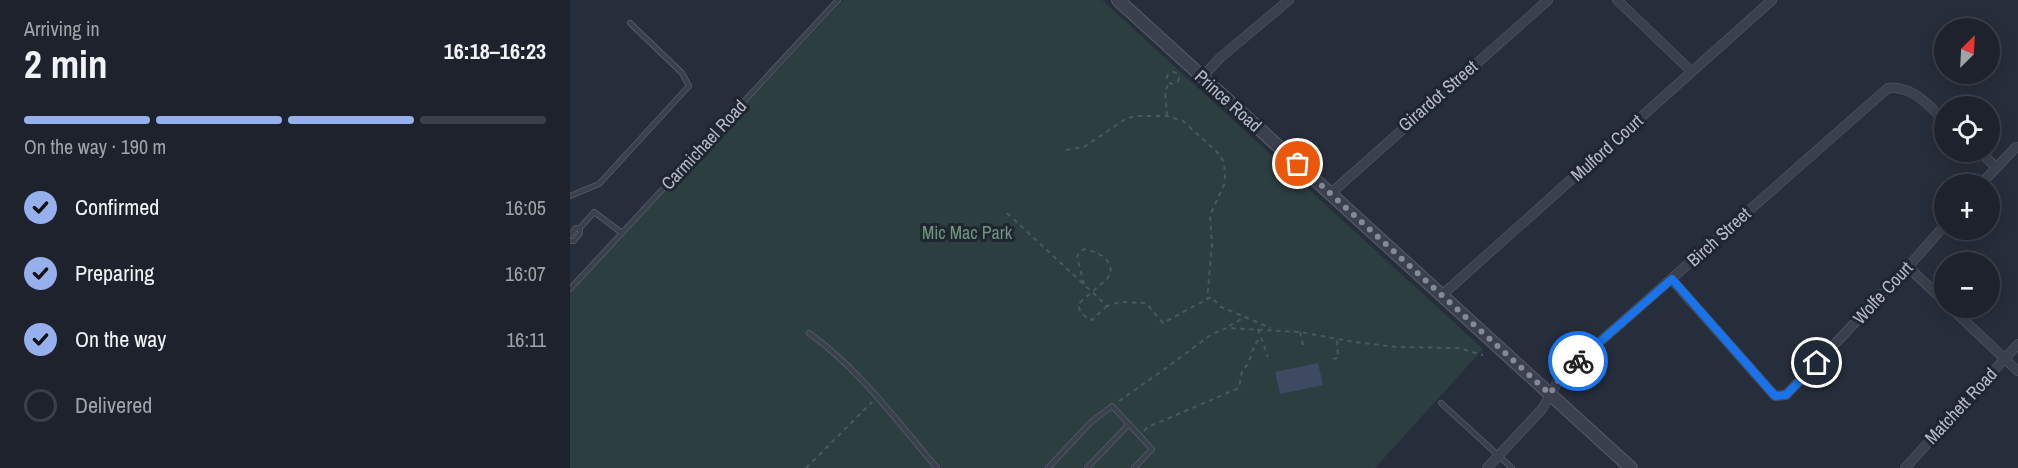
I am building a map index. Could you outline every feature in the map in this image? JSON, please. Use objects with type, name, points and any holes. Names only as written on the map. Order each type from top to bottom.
[{"type":"street","name":"Prince Road","points":[[1118,0],[1631,468]]},
{"type":"street","points":[[1202,77],[1221,57],[1289,0]]},
{"type":"street","name":"Girardot Street","points":[[1330,194],[1548,0]]},
{"type":"street","points":[[1617,0],[1691,71]]},
{"type":"street","name":"Mulford Court","points":[[1442,295],[1772,0]]},
{"type":"street","name":"Birch Street","points":[[1487,468],[1542,409],[1561,376],[1888,88],[1901,87],[1934,112]]},
{"type":"street","points":[[1990,174],[2016,147]]},
{"type":"street","points":[[1991,162],[1996,167]]},
{"type":"street","name":"Wolfe Court","points":[[1672,279],[1775,396],[1786,395],[1934,237]]},
{"type":"street","points":[[1908,267],[1934,292]]},
{"type":"street","points":[[1962,318],[2018,371]]},
{"type":"street","name":"Matchett Road","points":[[1905,468],[2018,344]]},
{"type":"lane","name":"Carmichael Road","points":[[570,289],[838,0]]},
{"type":"lane","points":[[570,196],[599,184],[689,86],[682,73],[630,23]]},
{"type":"lane","points":[[570,235],[576,228],[580,228],[594,212],[622,233]]},
{"type":"lane","points":[[570,241],[574,241],[580,233],[580,228]]},
{"type":"lane","points":[[808,333],[825,345],[877,397],[937,468]]},
{"type":"lane","points":[[1441,403],[1512,468]]},
{"type":"lane","points":[[1048,468],[1090,423],[1112,406],[1152,449],[1134,468]]},
{"type":"lane","points":[[1087,468],[1129,424]]},
{"type":"path","points":[[1167,116],[1165,91],[1169,82],[1167,78],[1168,74],[1177,73],[1179,79],[1177,82],[1169,82]]},
{"type":"path","points":[[1066,150],[1084,147],[1131,117],[1167,116],[1183,121],[1220,155],[1225,166],[1225,181],[1210,215],[1212,245],[1206,300]]},
{"type":"path","points":[[1007,213],[1107,306]]},
{"type":"path","points":[[1084,285],[1077,257],[1084,249],[1100,254],[1110,265],[1108,277],[1078,304],[1083,316],[1092,320],[1107,306],[1120,302],[1146,303],[1163,323],[1211,297],[1221,307],[1275,330]]},
{"type":"path","points":[[1112,406],[1208,337],[1245,317]]},
{"type":"path","points":[[1227,328],[1300,332],[1397,348],[1458,348],[1483,355]]},
{"type":"path","points":[[1258,329],[1268,357]]},
{"type":"path","points":[[1300,332],[1303,345]]},
{"type":"path","points":[[1140,435],[1148,426],[1239,388],[1242,371],[1248,364],[1255,344],[1261,337]]},
{"type":"path","points":[[1334,359],[1338,358],[1337,338]]},
{"type":"path","points":[[806,468],[877,397]]},
{"type":"green space","name":"Mic Mac Park","points":[[843,0],[1102,0],[1483,349],[1375,468],[570,468],[570,293]]},
{"type":"water","points":[[1318,363],[1323,385],[1280,394],[1275,372]]},
{"type":"way so far","points":[[1298,164],[1550,394],[1561,376],[1578,361]]},
{"type":"route","points":[[1578,361],[1672,279],[1775,396],[1786,395],[1817,363]]}]
